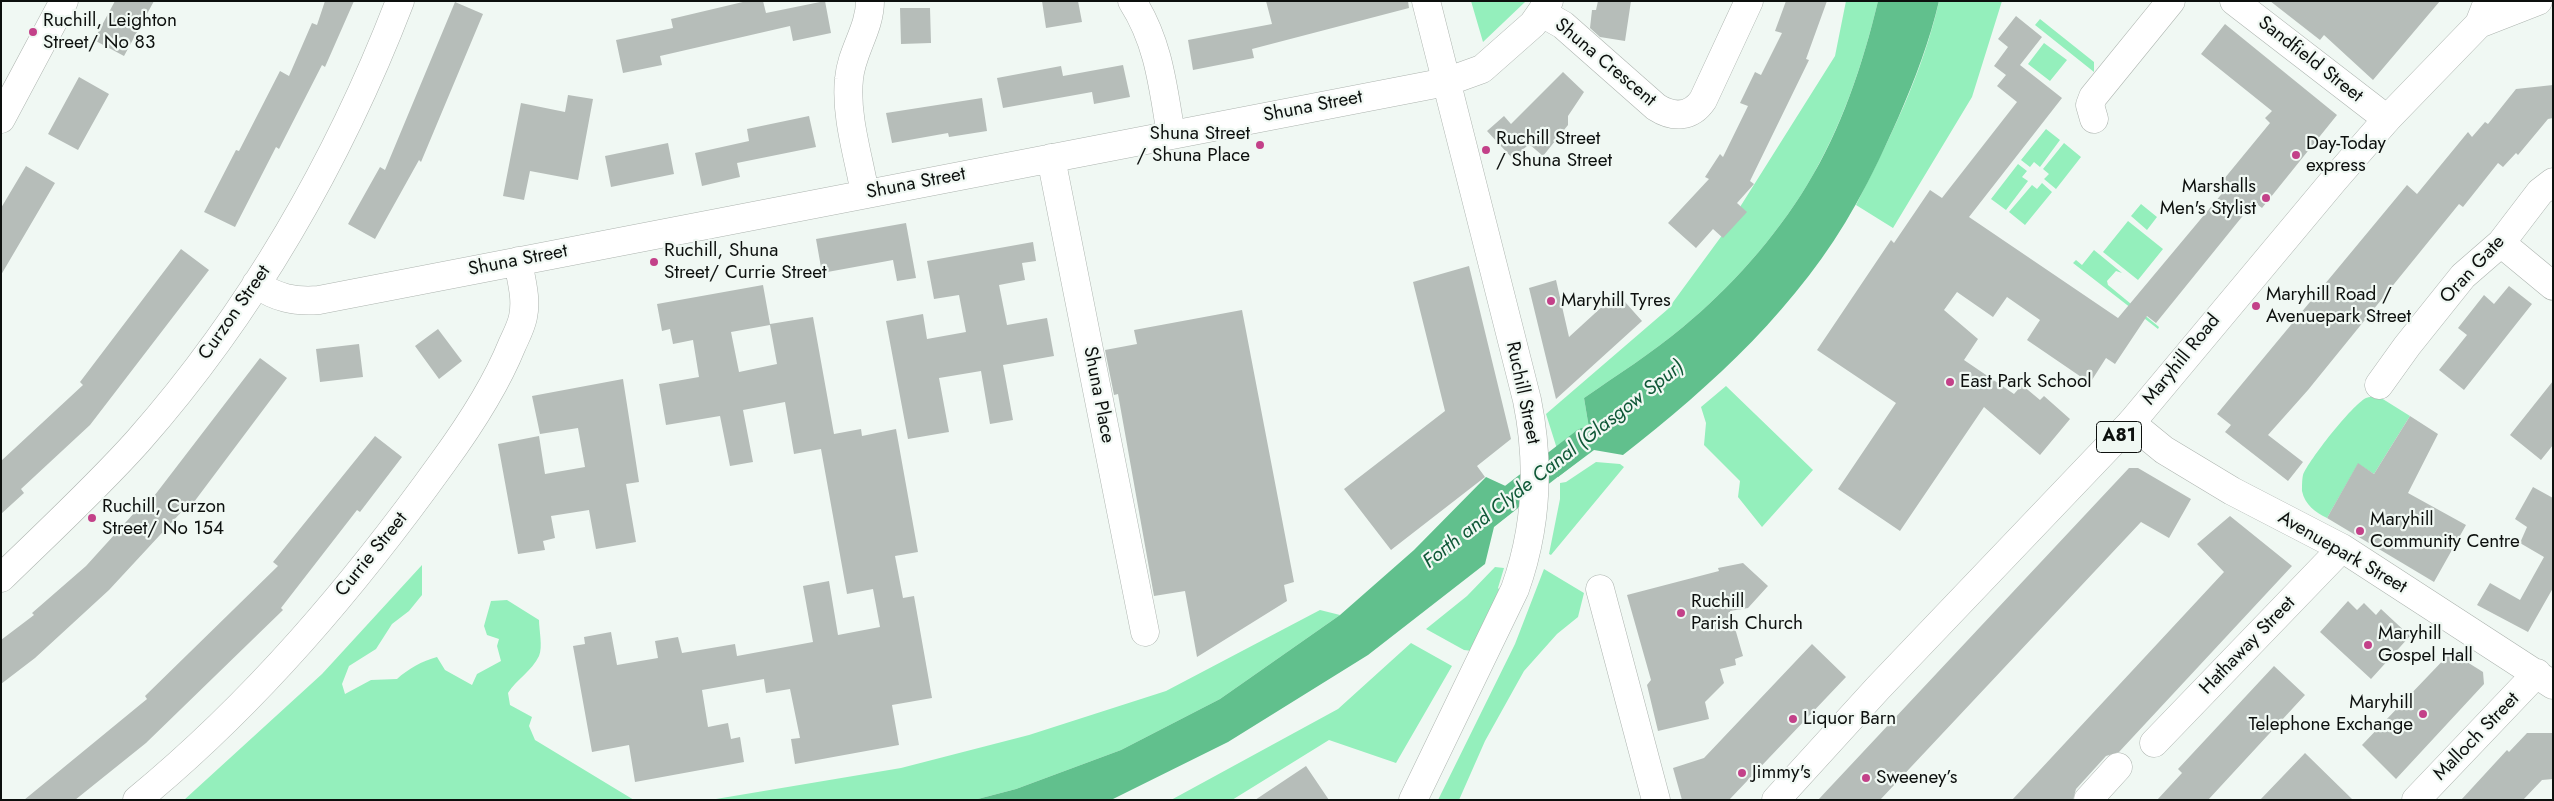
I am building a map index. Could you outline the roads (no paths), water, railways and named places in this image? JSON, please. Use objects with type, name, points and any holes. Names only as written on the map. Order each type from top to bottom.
[{"type":"street","points":[[1,118],[64,1]]},
{"type":"street","name":"Curzon Street","points":[[1,578],[137,442],[209,351],[256,284],[348,124],[378,58],[400,1]]},
{"type":"street","points":[[865,194],[848,89],[852,64],[868,17],[870,1]]},
{"type":"street","points":[[1132,1],[1149,30],[1158,56],[1171,135]]},
{"type":"street","name":"Ruchill Street","points":[[1413,800],[1498,627],[1524,564],[1531,529],[1535,485],[1532,425],[1426,1]]},
{"type":"street","name":"Shuna Crescent","points":[[1546,7],[1656,106],[1669,114],[1680,115],[1694,110],[1703,100],[1749,1]]},
{"type":"street","points":[[2094,119],[2090,105],[2093,97],[2171,1]]},
{"type":"street","name":"Sandfield Street","points":[[2234,1],[2387,119]]},
{"type":"street","name":"A81","points":[[2484,13],[2503,1]]},
{"type":"street","name":"Maryhill Road","points":[[1776,800],[1878,688],[2131,424],[2225,308],[2387,119],[2484,13],[2538,1]]},
{"type":"street","name":"Shuna Street","points":[[256,284],[279,297],[304,301],[1446,82],[1482,69],[1533,24],[1546,7]]},
{"type":"street","name":"Shuna Place","points":[[1051,158],[1145,632]]},
{"type":"street","name":"Oran Gate","points":[[2379,385],[2407,346],[2463,276],[2501,242],[2540,192],[2553,182]]},
{"type":"street","points":[[2501,242],[2553,286]]},
{"type":"street","name":"Currie Street","points":[[137,800],[236,710],[297,645],[386,540],[447,457],[492,387],[523,320],[524,300],[518,261]]},
{"type":"street","name":"Avenuepark Street","points":[[2131,424],[2164,450],[2224,486],[2342,548],[2545,679]]},
{"type":"street","name":"Hathaway Street","points":[[2154,743],[2342,548]]},
{"type":"street","points":[[1600,589],[1656,800]]},
{"type":"street","name":"Malloch Street","points":[[2416,800],[2545,679]]},
{"type":"street","points":[[2088,800],[2118,767]]},
{"type":"waterway","name":"Forth and Clyde Canal (Glasgow Spur)","points":[[1488,515],[1585,440]]},
{"type":"place","name":"Ruchill, Leighton Street/ No 83","points":[[33,32]]},
{"type":"place","name":"Shuna Street / Shuna Place","points":[[1260,145]]},
{"type":"place","name":"Ruchill Street / Shuna Street","points":[[1486,150]]},
{"type":"place","name":"Day-Today express","points":[[2296,155]]},
{"type":"place","name":"Marshalls Men's Stylist","points":[[2266,198]]},
{"type":"place","name":"Ruchill, Shuna Street/ Currie Street","points":[[654,262]]},
{"type":"place","name":"Maryhill Tyres","points":[[1551,301]]},
{"type":"place","name":"Maryhill Road / Avenuepark Street","points":[[2256,306]]},
{"type":"place","name":"East Park School","points":[[1950,382]]},
{"type":"place","name":"Ruchill, Curzon Street/ No 154","points":[[92,518]]},
{"type":"place","name":"Maryhill Community Centre","points":[[2360,531]]},
{"type":"place","name":"Ruchill Parish Church","points":[[1681,613]]},
{"type":"place","name":"Maryhill Gospel Hall","points":[[2368,645]]},
{"type":"place","name":"Maryhill Telephone Exchange","points":[[2423,714]]},
{"type":"place","name":"Liquor Barn","points":[[1793,719]]},
{"type":"place","name":"Jimmy's","points":[[1742,773]]},
{"type":"place","name":"Sweeney’s","points":[[1866,778]]}]
